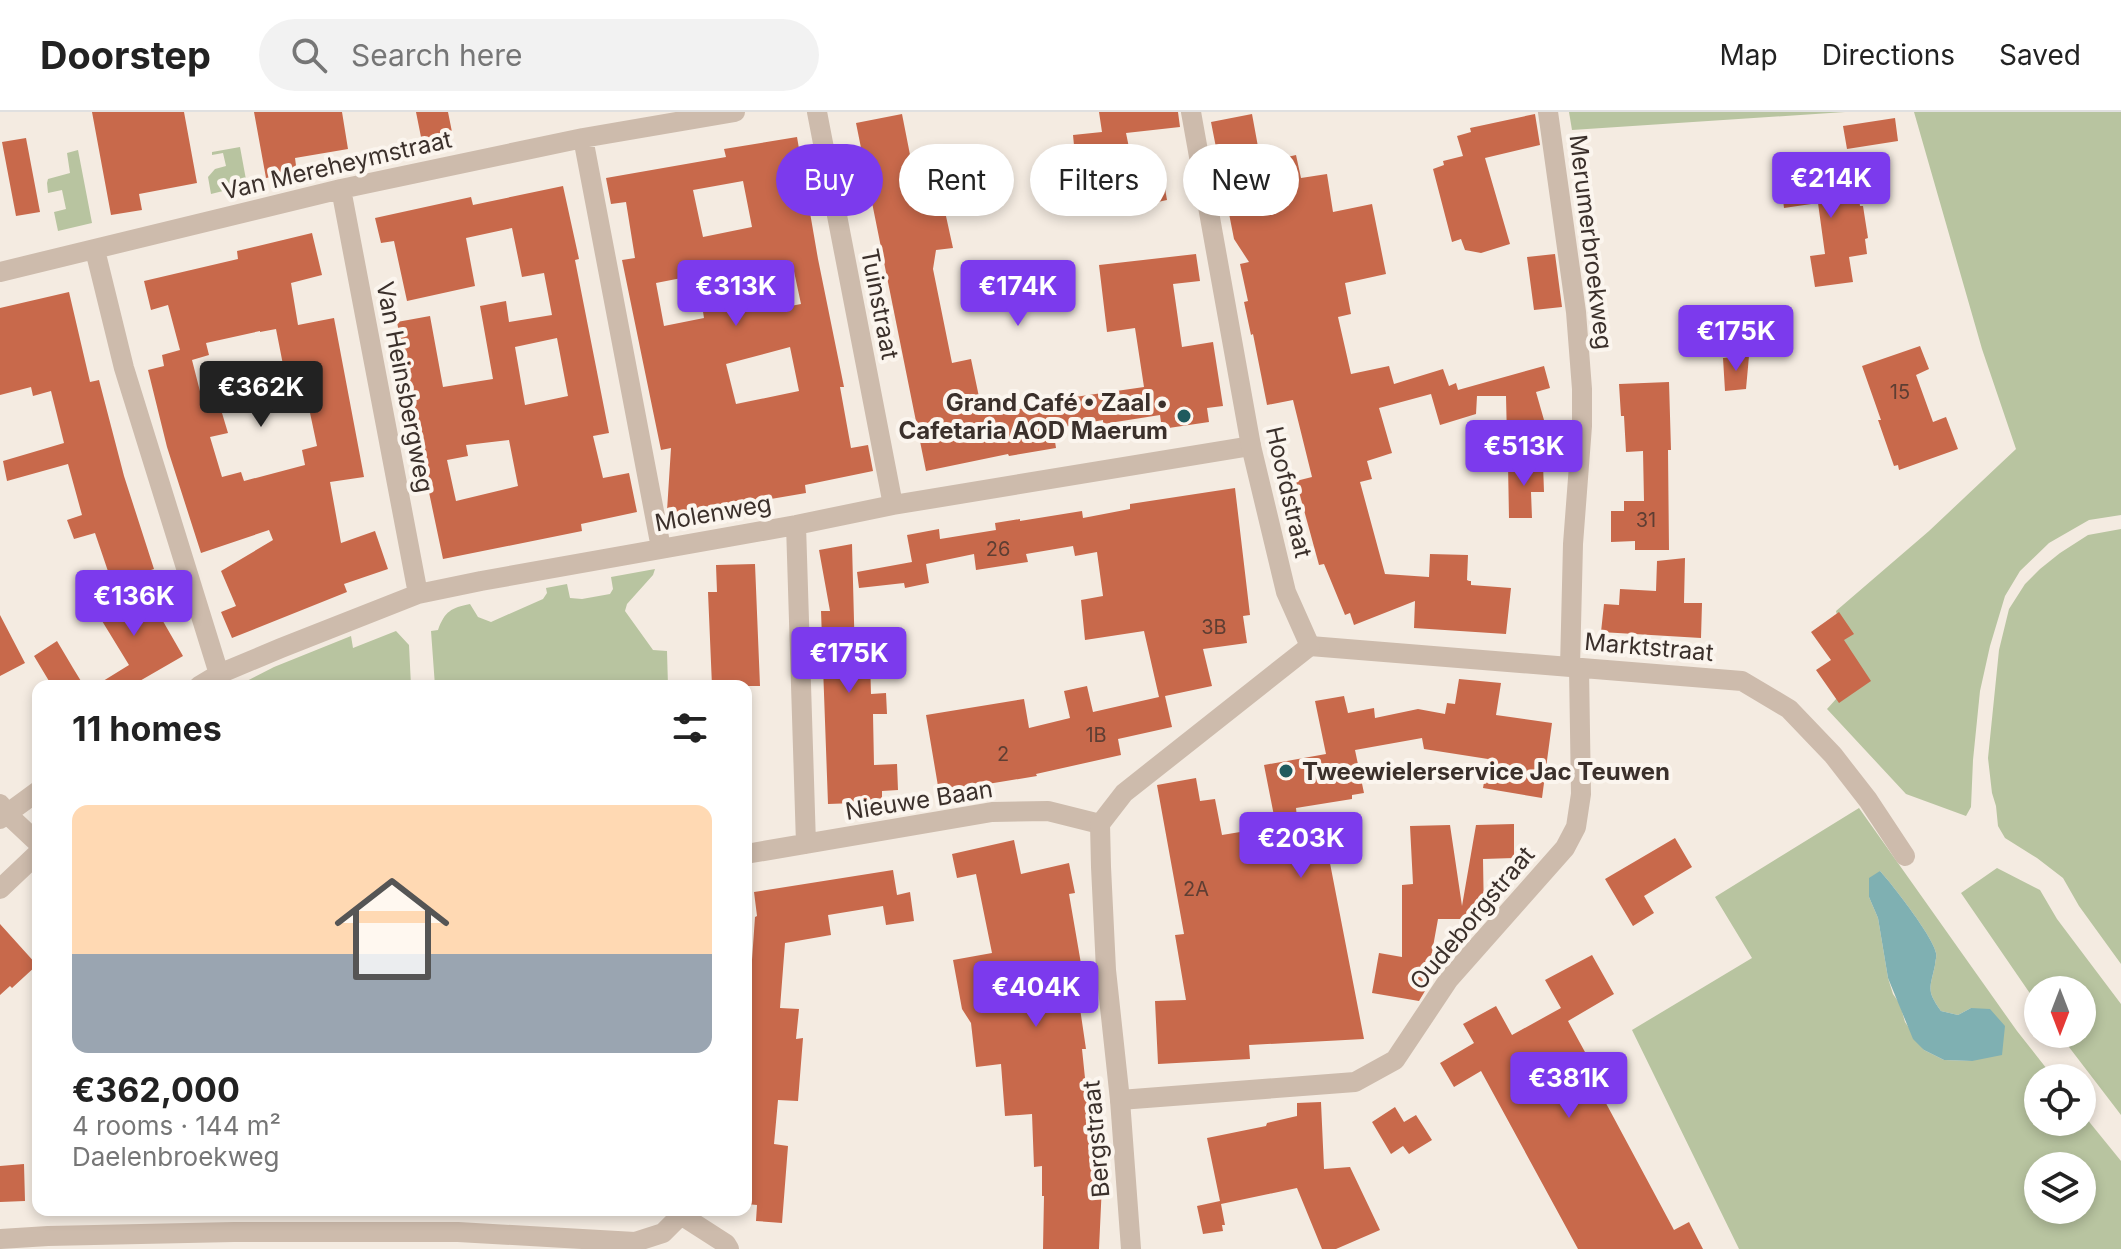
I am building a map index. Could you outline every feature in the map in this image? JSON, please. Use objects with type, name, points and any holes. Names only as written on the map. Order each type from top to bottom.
[{"type":"street","name":"Van Mereheymstraat","points":[[0,272],[341,189],[583,138],[735,112]]},
{"type":"street","name":"Tuinstraat","points":[[817,112],[893,505]]},
{"type":"street","name":"Hoofdstraat","points":[[1191,112],[1251,446],[1286,592],[1310,646]]},
{"type":"street","name":"Merumerbroekweg","points":[[1548,112],[1576,312],[1582,389],[1573,544],[1575,667]]},
{"type":"street","points":[[583,138],[661,548]]},
{"type":"street","name":"Van Heinsbergweg","points":[[341,189],[418,594]]},
{"type":"street","points":[[95,250],[124,368],[219,674]]},
{"type":"street","name":"Molenweg","points":[[209,680],[418,594],[893,505],[1251,446]]},
{"type":"street","points":[[796,525],[806,844]]},
{"type":"street","points":[[1100,824],[1124,793],[1310,646]]},
{"type":"street","name":"Marktstraat","points":[[1310,646],[1742,681],[1789,709],[1833,755],[1905,856]]},
{"type":"street","name":"Oudeborgstraat","points":[[1120,1100],[1355,1082],[1395,1060],[1449,979],[1565,848],[1576,827],[1581,794],[1575,667]]},
{"type":"street","points":[[32,794],[2,812],[32,838]]},
{"type":"street","name":"Nieuwe Baan","points":[[752,853],[992,812],[1048,811],[1100,824]]},
{"type":"street","name":"Bergstraat","points":[[1100,824],[1106,970],[1131,1249]]},
{"type":"street","points":[[0,889],[32,859]]},
{"type":"street","points":[[0,1239],[77,1242],[478,1241],[611,1245],[635,1242],[663,1233],[679,1216]]},
{"type":"street","points":[[686,1216],[729,1249]]},
{"type":"green space","points":[[1569,112],[1845,112],[1572,130]]},
{"type":"green space","points":[[1914,112],[2121,112],[2121,515],[2089,520],[2049,543],[2020,571],[2005,596],[1980,691],[1971,807],[1966,816],[1906,794],[1827,709],[1847,687],[1836,611],[1929,531],[2016,449],[1982,349]]},
{"type":"green space","points":[[240,147],[247,185],[211,194],[208,177],[215,169],[226,166],[223,153],[212,155],[212,152]]},
{"type":"green space","points":[[78,150],[92,223],[58,231],[54,212],[66,209],[62,190],[48,193],[47,183],[48,179],[70,173],[67,153]]},
{"type":"green space","points":[[2121,529],[2121,964],[2063,878],[2005,838],[1998,826],[1988,758],[1999,650],[2009,609],[2025,584],[2060,553],[2088,535]]},
{"type":"green space","points":[[655,569],[627,604],[625,611],[653,650],[667,651],[668,680],[435,680],[431,631],[438,630],[443,618],[453,609],[470,604],[478,617],[491,622],[543,599],[546,588],[567,584],[570,598],[610,594],[613,589],[611,577]]},
{"type":"green space","points":[[396,631],[409,645],[411,680],[249,680],[351,636],[353,648]]},
{"type":"green space","points":[[1859,808],[2024,1040],[2024,1048],[2030,1048],[2043,1064],[2024,1064],[2024,1136],[2096,1136],[2096,1130],[2121,1161],[2121,1249],[1739,1249],[1632,1030],[1752,958],[1715,897]],"holes":[[[1880,871],[1912,911],[1934,946],[1936,956],[1930,989],[1936,1004],[1941,1011],[1958,1015],[1971,1008],[1972,1061],[1944,1060],[1924,1050],[1905,1022],[1888,978],[1878,918],[1869,897]]]},
{"type":"green space","points":[[1997,868],[2040,890],[2057,919],[2121,1004],[2121,1115],[2096,1082],[2096,1064],[2082,1064],[2070,1048],[2096,1048],[2096,976],[2024,976],[2024,985],[1961,893]]},
{"type":"water","points":[[1880,871],[1912,911],[1934,946],[1936,956],[1930,989],[1936,1004],[1941,1011],[1958,1015],[1971,1008],[1990,1009],[2005,1026],[2002,1055],[1972,1061],[1944,1060],[1924,1050],[1913,1039],[1888,978],[1878,918],[1869,897],[1869,878]]},
{"type":"building","points":[[92,112],[184,112],[197,183],[139,194],[142,210],[111,215]]},
{"type":"building","points":[[254,112],[342,112],[348,149],[295,158],[297,173],[266,178]]},
{"type":"building","points":[[416,112],[448,112],[453,137],[422,142]]},
{"type":"building","points":[[1099,112],[1178,112],[1180,127],[1126,133],[1128,144],[1074,144],[1073,135],[1102,132]]},
{"type":"building","points":[[902,114],[908,144],[899,144],[899,216],[946,216],[953,248],[936,250],[933,269],[952,363],[971,359],[982,411],[994,409],[994,414],[1054,400],[1144,387],[1135,328],[1107,332],[1099,265],[1196,254],[1200,281],[1173,284],[1182,347],[1213,342],[1223,406],[1207,408],[1209,422],[1162,429],[1160,415],[1103,424],[1103,420],[1053,429],[1056,448],[1008,454],[926,471],[875,216],[883,216],[883,144],[860,144],[856,123]]},
{"type":"building","points":[[1252,114],[1258,144],[1215,144],[1211,122]]},
{"type":"building","points":[[1535,114],[1540,145],[1485,158],[1510,244],[1481,253],[1465,250],[1461,239],[1452,242],[1433,169],[1444,165],[1443,161],[1463,156],[1457,136],[1471,132],[1470,128]]},
{"type":"building","points":[[1895,118],[1898,141],[1847,149],[1843,126]]},
{"type":"building","points":[[797,137],[798,144],[776,144],[776,216],[811,216],[844,387],[840,387],[851,448],[868,445],[873,471],[805,485],[806,493],[672,516],[672,512],[667,511],[671,448],[661,450],[622,260],[635,258],[626,202],[611,204],[606,178],[726,157],[724,149]],"holes":[[[743,181],[752,227],[703,237],[693,190]],[[792,262],[801,304],[760,312],[750,270]],[[697,275],[704,318],[664,326],[656,283]],[[790,347],[799,391],[736,404],[726,364]]]},
{"type":"building","points":[[26,138],[40,212],[16,216],[2,142]]},
{"type":"building","points":[[1848,166],[1851,192],[1858,191],[1860,206],[1863,206],[1867,254],[1849,257],[1853,282],[1815,287],[1810,256],[1825,254],[1818,203],[1784,208],[1780,176]]},
{"type":"building","points":[[1299,169],[1301,178],[1327,174],[1333,212],[1372,204],[1386,274],[1345,283],[1351,314],[1338,317],[1351,374],[1389,366],[1394,384],[1443,369],[1449,386],[1456,383],[1458,390],[1544,366],[1550,388],[1536,392],[1546,427],[1507,439],[1506,396],[1477,396],[1476,414],[1440,425],[1431,394],[1379,408],[1392,453],[1367,461],[1372,479],[1360,482],[1385,574],[1429,577],[1430,554],[1468,555],[1467,581],[1471,581],[1471,585],[1511,588],[1506,634],[1414,628],[1415,601],[1354,625],[1350,613],[1345,615],[1324,564],[1319,565],[1296,481],[1312,477],[1293,400],[1267,405],[1244,302],[1248,301],[1240,264],[1249,262],[1234,239],[1229,216],[1299,216]]},
{"type":"building","points":[[563,186],[609,433],[593,436],[603,478],[629,473],[637,512],[581,524],[582,531],[443,559],[397,322],[430,316],[443,387],[493,379],[480,306],[506,301],[509,322],[552,315],[544,273],[522,277],[512,228],[466,238],[475,286],[407,301],[394,241],[381,243],[375,218],[471,197],[473,205]],"holes":[[[557,338],[568,396],[525,405],[515,347]],[[509,440],[518,486],[456,501],[447,460],[468,456],[466,445]]]},
{"type":"building","points":[[312,233],[322,275],[291,283],[298,325],[334,318],[364,477],[330,482],[341,543],[375,531],[388,569],[344,584],[347,592],[232,638],[221,612],[236,606],[221,571],[273,540],[269,530],[201,553],[167,447],[148,370],[164,366],[162,355],[180,350],[168,305],[151,310],[144,281],[238,259],[237,251]],"holes":[[[276,329],[286,380],[271,382],[276,413],[309,408],[317,446],[302,450],[305,465],[244,481],[241,472],[222,477],[210,437],[228,433],[219,403],[204,407],[192,360],[209,355],[206,343]]]},
{"type":"building","points":[[1555,254],[1562,307],[1534,310],[1527,257]]},
{"type":"building","points":[[69,292],[90,382],[99,380],[124,476],[154,569],[112,583],[95,533],[74,539],[67,520],[82,515],[68,464],[7,481],[3,461],[64,443],[51,391],[33,396],[31,387],[0,395],[0,308]]},
{"type":"building","points":[[1920,346],[1929,369],[1916,375],[1933,422],[1946,417],[1958,449],[1899,470],[1898,465],[1894,466],[1862,366]]},
{"type":"building","points":[[1749,356],[1746,389],[1725,391],[1723,358]]},
{"type":"building","points":[[1669,382],[1669,550],[1635,550],[1635,541],[1611,542],[1611,511],[1624,511],[1624,501],[1644,501],[1643,451],[1626,452],[1619,384]]},
{"type":"building","points":[[1508,464],[1543,464],[1544,492],[1531,492],[1532,518],[1509,518]]},
{"type":"building","points":[[1235,488],[1250,615],[1243,616],[1247,643],[1203,649],[1212,686],[1165,696],[1172,727],[1118,739],[1121,755],[1037,776],[939,792],[926,715],[1024,699],[1029,728],[1070,718],[1064,691],[1087,686],[1093,712],[1159,697],[1144,631],[1085,640],[1081,600],[1103,596],[1097,552],[1075,556],[1073,546],[1026,554],[1028,562],[976,570],[974,554],[926,564],[929,583],[905,588],[904,583],[859,588],[857,572],[912,562],[907,535],[939,529],[940,539],[996,530],[995,523],[1082,511],[1083,518],[1130,509],[1130,504]]},
{"type":"building","points":[[852,544],[855,659],[870,659],[871,694],[886,693],[887,714],[873,714],[874,765],[897,764],[898,790],[882,791],[882,802],[828,804],[821,611],[830,611],[819,550]]},
{"type":"building","points":[[1685,558],[1684,603],[1702,603],[1701,638],[1601,632],[1604,604],[1619,605],[1620,589],[1656,591],[1657,561]]},
{"type":"building","points":[[755,564],[760,686],[752,686],[752,680],[712,680],[708,592],[717,592],[716,565]]},
{"type":"building","points":[[116,581],[131,624],[156,609],[183,656],[141,680],[105,680],[129,665],[99,616],[91,590]]},
{"type":"building","points":[[1839,612],[1854,634],[1844,640],[1871,681],[1839,703],[1816,670],[1831,660],[1811,632]]},
{"type":"building","points":[[0,615],[25,663],[0,676]]},
{"type":"building","points":[[57,641],[80,680],[48,680],[34,656]]},
{"type":"building","points":[[1459,679],[1501,683],[1496,715],[1552,723],[1542,798],[1483,788],[1488,759],[1424,749],[1422,738],[1355,750],[1364,793],[1352,795],[1352,799],[1296,808],[1298,827],[1354,826],[1357,857],[1329,858],[1364,1039],[1249,1045],[1250,1059],[1158,1064],[1155,1001],[1186,1000],[1175,935],[1184,934],[1157,785],[1196,778],[1200,801],[1215,799],[1222,835],[1276,826],[1264,765],[1326,754],[1315,701],[1344,696],[1348,713],[1374,708],[1375,718],[1418,709],[1445,714],[1447,703],[1455,704]]},
{"type":"building","points":[[1514,824],[1514,858],[1483,859],[1484,919],[1438,919],[1425,991],[1419,1001],[1372,993],[1379,953],[1402,957],[1402,885],[1413,884],[1410,826],[1450,825],[1462,906],[1476,825]]},
{"type":"building","points":[[1675,838],[1692,867],[1644,896],[1654,913],[1633,926],[1605,879]]},
{"type":"building","points":[[1014,840],[1021,874],[1069,863],[1075,893],[1069,894],[1085,987],[1077,988],[1086,1049],[1082,1049],[1096,1183],[1102,1184],[1099,1249],[1043,1249],[1042,1166],[1034,1167],[1032,1114],[1005,1116],[1001,1064],[976,1067],[971,1023],[962,1009],[953,960],[992,953],[976,874],[957,878],[952,854]]},
{"type":"building","points":[[893,870],[897,895],[910,892],[914,921],[886,925],[883,906],[828,915],[831,935],[785,943],[780,1008],[799,1009],[796,1039],[803,1038],[798,1101],[778,1100],[774,1144],[788,1146],[782,1223],[756,1221],[757,1205],[752,1205],[752,960],[757,916],[754,892]]},
{"type":"building","points":[[0,924],[32,959],[32,970],[0,995]]},
{"type":"building","points":[[1592,955],[1614,994],[1568,1021],[1591,1063],[1586,1066],[1674,1230],[1689,1222],[1703,1249],[1578,1249],[1481,1071],[1454,1087],[1440,1063],[1474,1043],[1463,1024],[1496,1006],[1512,1035],[1561,1008],[1545,980]]},
{"type":"building","points":[[1321,1102],[1324,1169],[1350,1167],[1380,1230],[1336,1249],[1322,1249],[1297,1188],[1221,1204],[1225,1225],[1222,1225],[1223,1231],[1203,1234],[1197,1206],[1220,1201],[1207,1138],[1266,1126],[1267,1123],[1297,1116],[1297,1103]]},
{"type":"building","points":[[1395,1107],[1404,1122],[1416,1115],[1432,1140],[1409,1154],[1403,1146],[1391,1154],[1372,1122]]},
{"type":"building","points":[[24,1164],[25,1201],[0,1202],[0,1166]]},
{"type":"place","name":"Grand Café • Zaal • Cafetaria AOD Maerum","points":[[1184,416]]},
{"type":"place","name":"Tweewielerservice Jac Teuwen","points":[[1286,771]]}]
